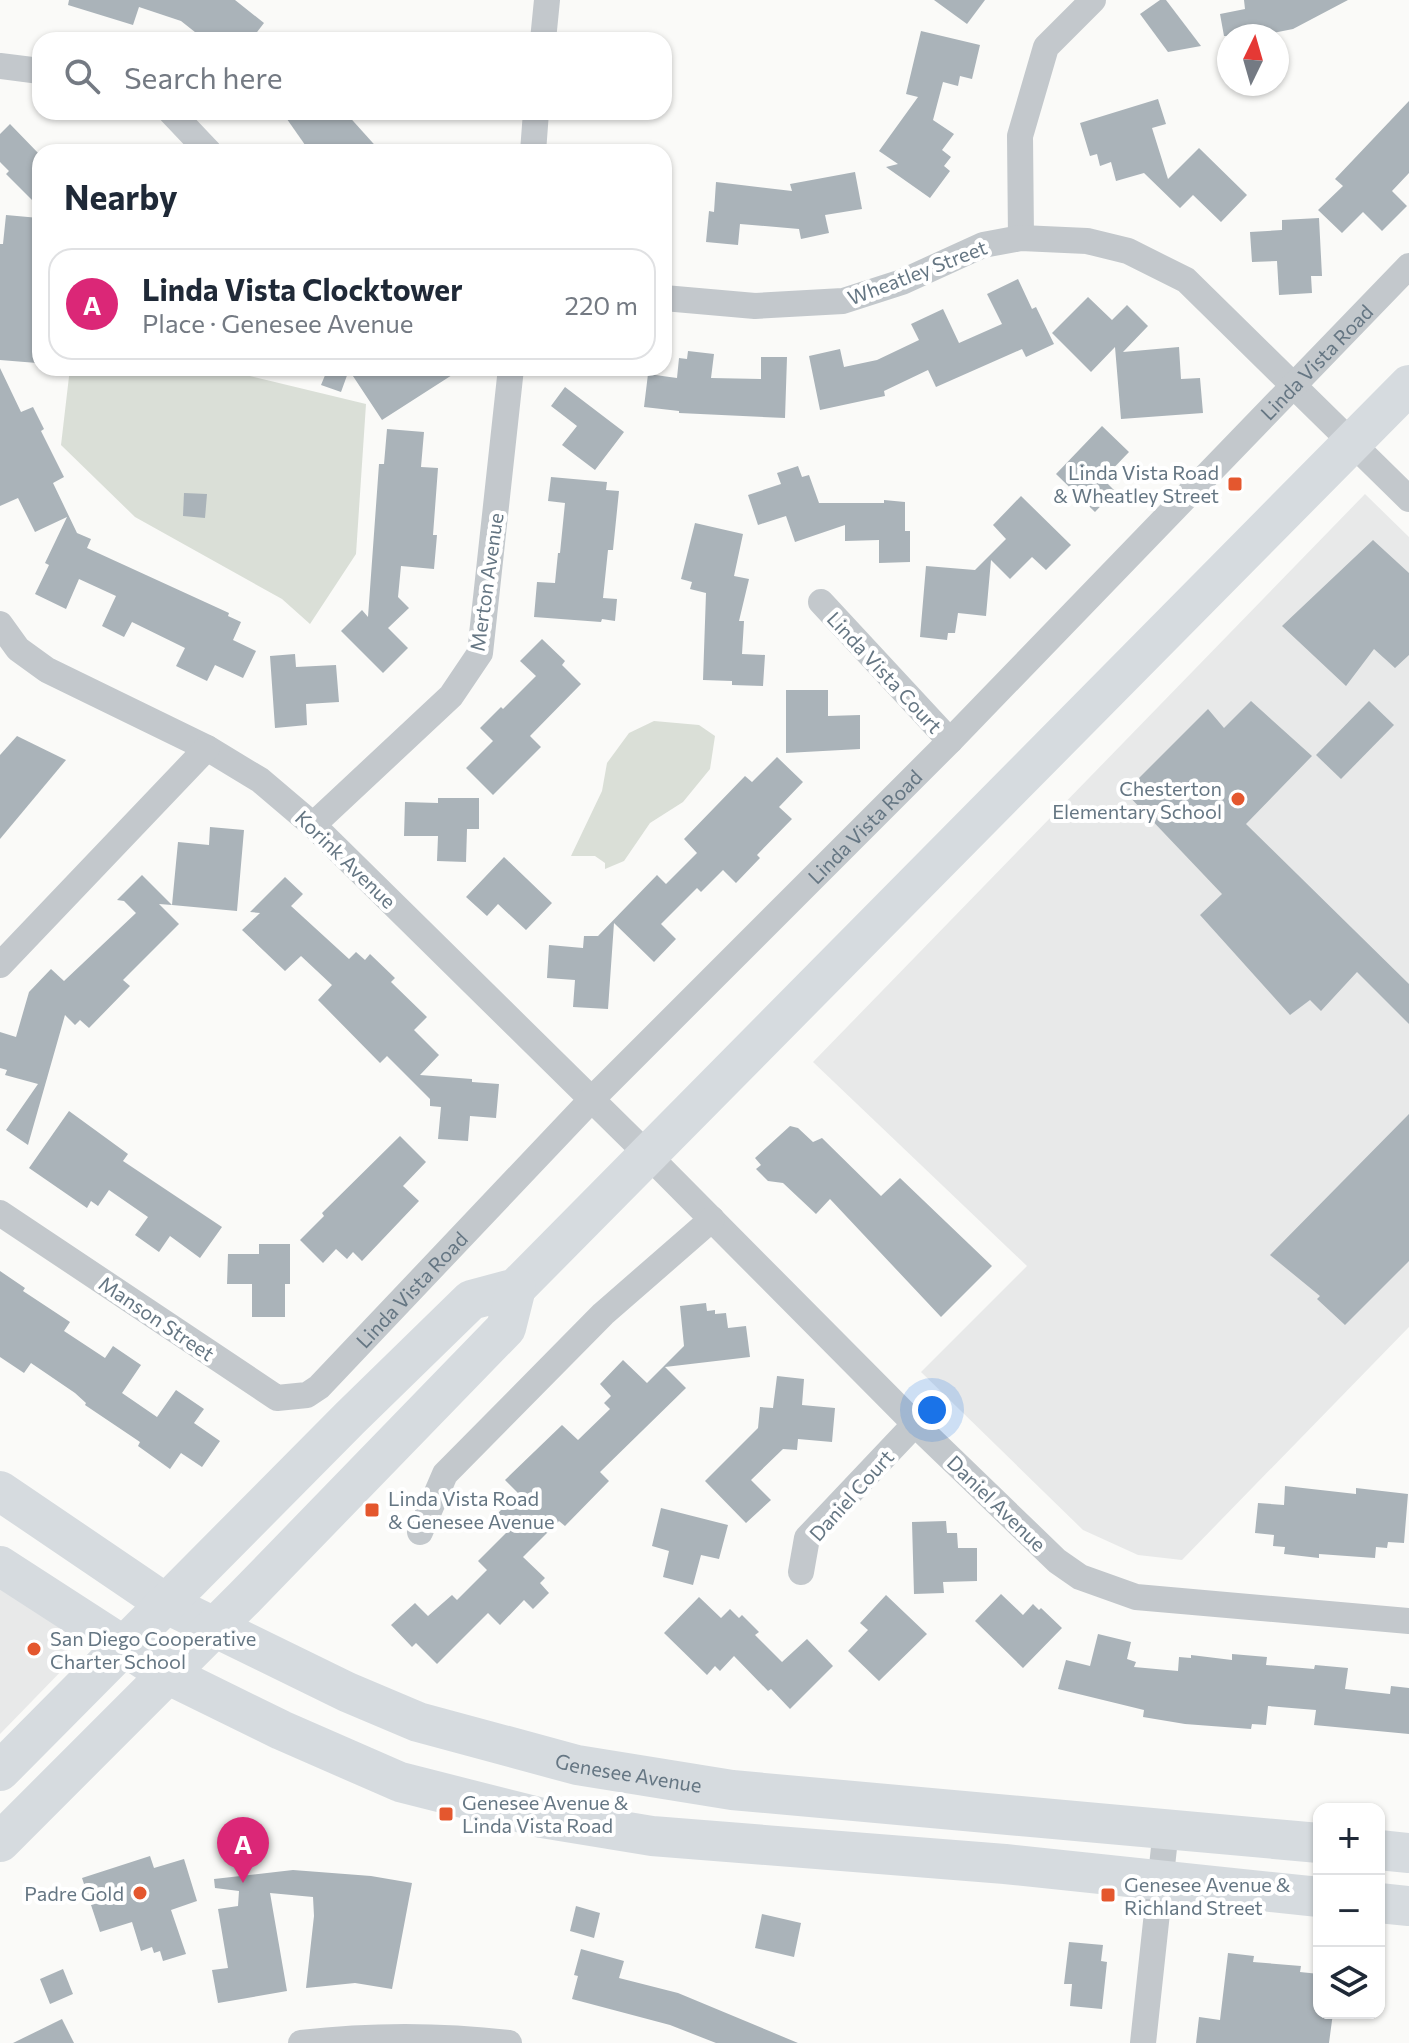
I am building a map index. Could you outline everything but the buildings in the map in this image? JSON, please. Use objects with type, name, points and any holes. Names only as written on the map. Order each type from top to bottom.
[{"type":"main road","points":[[0,1771],[471,1300],[516,1288],[1409,385]]},
{"type":"main road","points":[[0,1842],[506,1328],[516,1288]]},
{"type":"main road","name":"Genesee Avenue","points":[[0,1491],[165,1603],[347,1692],[418,1722],[577,1765],[732,1790],[1313,1842]]},
{"type":"main road","points":[[0,1566],[167,1674],[281,1730],[400,1782],[542,1818],[652,1836],[1005,1864],[1313,1896]]},
{"type":"main road","points":[[1385,1851],[1409,1853]]},
{"type":"main road","points":[[1385,1904],[1409,1906]]},
{"type":"street","points":[[544,32],[547,0]]},
{"type":"street","points":[[1021,238],[1020,136],[1028,106],[1046,47],[1093,0]]},
{"type":"street","points":[[0,66],[32,70]]},
{"type":"street","points":[[179,120],[201,144]]},
{"type":"street","points":[[534,144],[535,120]]},
{"type":"street","name":"Wheatley Street","points":[[672,299],[755,306],[843,301],[902,282],[983,245],[1021,238],[1087,241],[1128,251],[1186,280],[1409,499]]},
{"type":"street","name":"Linda Vista Road","points":[[319,1387],[592,1099],[950,741],[1409,266]]},
{"type":"street","name":"Merton Avenue","points":[[313,825],[451,696],[480,653],[510,376]]},
{"type":"street","name":"Linda Vista Court","points":[[821,602],[950,741]]},
{"type":"street","name":"Korink Avenue","points":[[0,624],[18,649],[47,670],[207,748],[260,780],[313,825],[648,1155]]},
{"type":"street","points":[[0,965],[207,748]]},
{"type":"street","name":"Daniel Avenue","points":[[648,1155],[915,1424],[1057,1561],[1080,1577],[1136,1597],[1409,1621]]},
{"type":"street","name":"Manson Street","points":[[0,1213],[277,1398],[307,1395],[319,1387]]},
{"type":"street","points":[[420,1532],[445,1474],[603,1314],[712,1219]]},
{"type":"street","name":"Daniel Court","points":[[801,1572],[807,1538],[915,1424]]},
{"type":"street","points":[[1143,2043],[1166,1829]]},
{"type":"street","points":[[301,2043],[339,2038],[471,2038],[509,2043]]},
{"type":"shaded area","points":[[69,376],[249,376],[366,404],[356,554],[310,624],[282,599],[135,517],[61,445]]},
{"type":"shaded area","name":"Chesterton Elementary School","points":[[1365,494],[1409,537],[1409,1327],[1182,1560],[1138,1555],[1083,1530],[921,1372],[1027,1266],[813,1062]]},
{"type":"shaded area","points":[[654,721],[699,725],[715,736],[710,769],[683,802],[650,823],[624,861],[605,869],[605,863],[595,856],[571,856],[602,791],[607,763],[629,733]]},
{"type":"shaded area","name":"San Diego Cooperative Charter School","points":[[0,1583],[59,1621],[66,1635],[69,1663],[0,1734]]},
{"type":"place","name":"Linda Vista Road & Wheatley Street","points":[[1235,484]]},
{"type":"place","name":"Chesterton Elementary School","points":[[1238,799]]},
{"type":"place","name":"Linda Vista Road & Genesee Avenue","points":[[372,1510]]},
{"type":"place","name":"San Diego Cooperative Charter School","points":[[34,1649]]},
{"type":"place","name":"Genesee Avenue & Linda Vista Road","points":[[446,1814]]},
{"type":"place","name":"Linda Vista Clocktower","points":[[243,1883]]},
{"type":"place","name":"Padre Gold","points":[[140,1893]]},
{"type":"place","name":"Genesee Avenue & Richland Street","points":[[1108,1895]]}]
